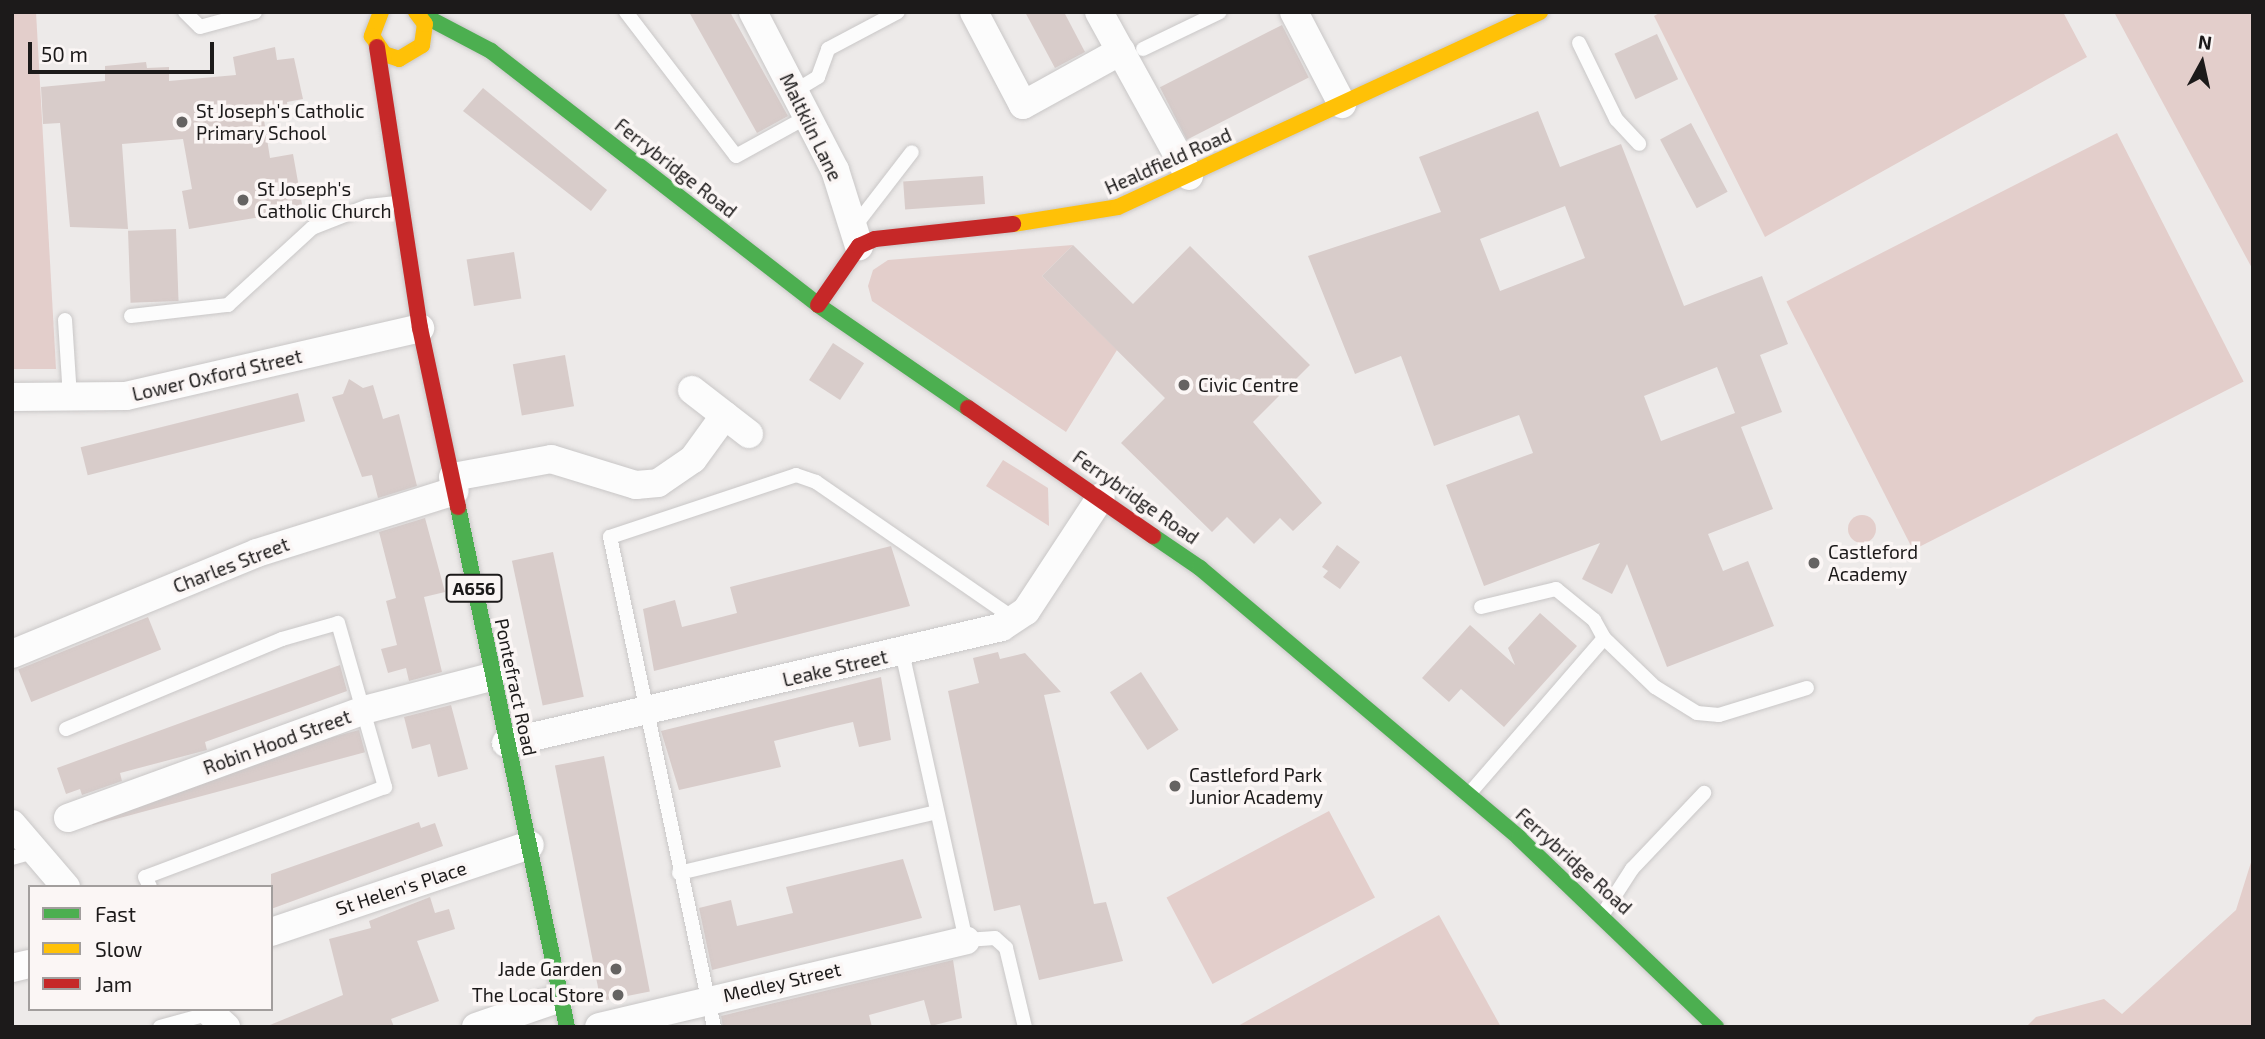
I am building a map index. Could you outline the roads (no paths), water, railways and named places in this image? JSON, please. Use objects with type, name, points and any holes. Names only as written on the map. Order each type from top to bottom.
[{"type":"street","points":[[381,12],[374,41],[390,58],[413,59],[449,51],[491,51]]},
{"type":"street","points":[[413,59],[425,37],[417,12]]},
{"type":"street","name":"Ferrybridge Road","points":[[417,12],[491,51],[818,305],[1101,497],[1200,568],[1468,795],[1603,914],[1716,1027]]},
{"type":"street","name":"Maltkiln Lane","points":[[753,12],[795,91],[857,236]]},
{"type":"street","points":[[974,12],[1023,105],[1132,50]]},
{"type":"street","points":[[1099,12],[1132,50],[1189,176]]},
{"type":"street","points":[[1294,12],[1342,104]]},
{"type":"street","name":"Healdfield Road","points":[[857,236],[875,239],[1092,215],[1189,176],[1540,12]]},
{"type":"street","name":"A656","points":[[361,20],[374,41]]},
{"type":"street","name":"Pontefract Road","points":[[374,41],[396,148],[420,328],[454,484],[491,677],[530,845],[559,1018]]},
{"type":"street","name":"Pontefract Road","points":[[396,148],[405,95]]},
{"type":"street","points":[[818,305],[857,236]]},
{"type":"street","name":"Lower Oxford Street","points":[[12,397],[126,397],[420,328]]},
{"type":"street","points":[[692,390],[749,434]]},
{"type":"street","name":"Charles Street","points":[[12,654],[257,553],[454,484],[551,459],[636,485],[658,483],[693,459],[725,415]]},
{"type":"street","points":[[1016,620],[1101,497]]},
{"type":"street","name":"Leake Street","points":[[506,743],[902,652],[1016,620]]},
{"type":"street","name":"Robin Hood Street","points":[[68,818],[364,710],[491,677]]},
{"type":"street","points":[[12,824],[23,855],[63,885]]},
{"type":"street","name":"St Helen's Place","points":[[273,931],[530,845]]},
{"type":"street","name":"Medley Street","points":[[599,1027],[711,1013],[966,940]]},
{"type":"street","points":[[476,1027],[559,1018]]},
{"type":"lane","points":[[185,12],[201,27],[255,12]]},
{"type":"lane","points":[[626,12],[736,156],[807,117]]},
{"type":"lane","points":[[795,91],[818,77],[828,49],[898,12]]},
{"type":"lane","points":[[1132,50],[1220,12]]},
{"type":"lane","points":[[1579,43],[1616,119],[1639,144]]},
{"type":"lane","points":[[857,236],[912,152]]},
{"type":"lane","points":[[131,316],[228,305],[312,228],[368,206],[403,203]]},
{"type":"lane","points":[[65,320],[70,397]]},
{"type":"lane","points":[[711,1013],[679,873],[610,537],[796,475],[816,482],[1016,620]]},
{"type":"lane","points":[[1481,607],[1556,589],[1594,620],[1604,638],[1655,687],[1697,713],[1719,715],[1807,688]]},
{"type":"lane","points":[[66,729],[282,639],[338,623],[386,787],[145,877],[149,885]]},
{"type":"lane","points":[[1468,795],[1604,638]]},
{"type":"lane","points":[[902,652],[966,940],[995,938],[1006,948],[1025,1027]]},
{"type":"lane","points":[[1603,914],[1632,869],[1704,793]]},
{"type":"lane","points":[[679,873],[937,812]]},
{"type":"lane","points":[[160,1027],[214,1016]]},
{"type":"place","name":"St Joseph's Catholic Primary School","points":[[182,122]]},
{"type":"place","name":"St Joseph's Catholic Church","points":[[243,200]]},
{"type":"place","name":"Civic Centre","points":[[1184,385]]},
{"type":"place","name":"Castleford Academy","points":[[1814,563]]},
{"type":"place","name":"Castleford Park Junior Academy","points":[[1175,786]]},
{"type":"place","name":"Jade Garden","points":[[616,969]]},
{"type":"place","name":"The Local Store","points":[[618,995]]}]
